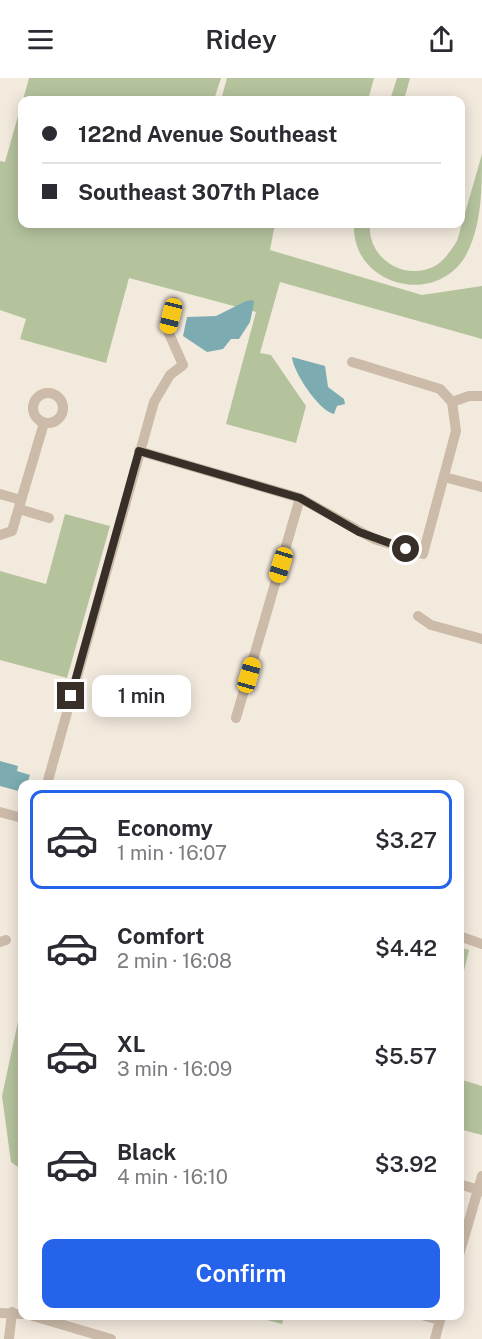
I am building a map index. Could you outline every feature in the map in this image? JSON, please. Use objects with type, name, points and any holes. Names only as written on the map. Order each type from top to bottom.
[{"type":"street","points":[[48,780],[154,402],[170,375],[183,365],[167,329],[174,302]]},
{"type":"street","points":[[139,451],[300,498],[374,539],[423,554],[456,432],[452,402],[440,389],[352,362]]},
{"type":"street","points":[[452,402],[468,396],[482,396]]},
{"type":"street","points":[[0,535],[12,531],[44,423]]},
{"type":"street","points":[[444,477],[482,487]]},
{"type":"street","points":[[0,494],[49,518]]},
{"type":"street","points":[[236,718],[300,498]]},
{"type":"street","points":[[418,616],[431,625],[482,639]]},
{"type":"street","points":[[0,812],[18,817]]},
{"type":"street","points":[[464,936],[482,938]]},
{"type":"street","points":[[464,937],[482,944]]},
{"type":"street","points":[[464,1240],[480,1191],[482,1176]]},
{"type":"street","points":[[464,1186],[480,1191]]},
{"type":"street","points":[[0,1313],[17,1313],[9,1339]]},
{"type":"street","points":[[68,1320],[111,1339]]},
{"type":"street","points":[[435,1339],[440,1320]]},
{"type":"green space","points":[[29,78],[221,78],[215,96],[24,96]]},
{"type":"green space","points":[[227,78],[374,78],[369,96],[222,96]]},
{"type":"green space","points":[[397,78],[410,78],[405,96],[391,96]]},
{"type":"green space","points":[[18,116],[18,228],[274,228],[270,250],[422,295],[482,286],[482,339],[280,282],[260,353],[271,355],[306,406],[296,443],[226,424],[256,312],[129,278],[106,363],[20,339],[26,319],[0,310],[0,161],[5,162]]},
{"type":"green space","points":[[482,154],[481,194],[475,233],[465,257],[451,273],[434,282],[415,285],[396,282],[379,274],[366,262],[357,245],[355,228],[370,228],[375,247],[390,264],[411,271],[423,270],[435,266],[448,255],[457,241],[461,228],[465,228],[465,213]]},
{"type":"green space","points":[[65,514],[110,526],[67,678],[0,660],[0,571],[46,584]]},
{"type":"green space","points":[[464,948],[469,950],[464,970]]},
{"type":"green space","points":[[18,1022],[18,1167],[11,1162],[2,1096]]},
{"type":"green space","points":[[464,1081],[482,1086],[482,1135],[464,1130]]},
{"type":"green space","points":[[267,1320],[283,1320],[282,1324]]},
{"type":"water","points":[[253,300],[254,303],[250,322],[239,339],[231,339],[223,349],[207,352],[183,336],[187,317],[216,316],[246,301]]},
{"type":"water","points":[[292,357],[325,366],[328,387],[344,399],[345,404],[337,406],[334,414],[321,406],[302,381]]},
{"type":"water","points":[[0,761],[18,766],[17,771],[30,775],[28,780],[18,780],[18,791],[0,786]]},
{"type":"route","points":[[71,696],[139,451],[300,498],[359,532],[406,549]]}]
